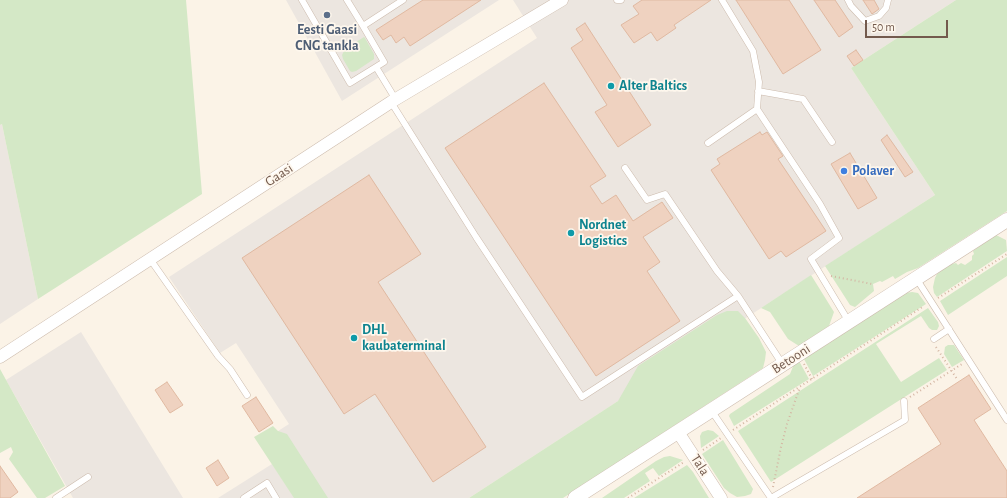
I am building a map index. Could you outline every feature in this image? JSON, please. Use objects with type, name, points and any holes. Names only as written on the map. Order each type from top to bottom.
[{"type":"street","name":"Gaasi","points":[[0,357],[393,101],[562,0]]},
{"type":"street","name":"Betooni","points":[[575,498],[916,278],[1006,223]]},
{"type":"street","name":"Tala","points":[[678,432],[721,498]]},
{"type":"lane","points":[[302,0],[350,83],[384,62],[347,0]]},
{"type":"lane","points":[[363,26],[403,0]]},
{"type":"lane","points":[[722,0],[753,51],[759,82],[757,109],[820,204],[839,238],[811,259],[849,322]]},
{"type":"lane","points":[[848,0],[851,6],[865,21],[878,16],[886,8],[888,0]]},
{"type":"lane","points":[[376,67],[393,101],[476,237],[582,397],[738,296]]},
{"type":"lane","points":[[758,91],[803,100],[832,142]]},
{"type":"lane","points":[[708,143],[757,109]]},
{"type":"lane","points":[[625,168],[647,200],[665,194],[717,271],[738,296],[783,364]]},
{"type":"lane","points":[[150,258],[218,356],[230,368],[247,395]]},
{"type":"lane","points":[[916,278],[1007,420]]},
{"type":"lane","points":[[934,342],[949,329]]},
{"type":"lane","points":[[711,410],[771,498],[905,420],[904,401]]},
{"type":"lane","points":[[56,498],[88,477]]},
{"type":"lane","points":[[244,498],[267,483],[276,498]]},
{"type":"path","points":[[628,498],[1007,254]]},
{"type":"path","points":[[820,274],[872,284]]},
{"type":"path","points":[[934,342],[957,379]]},
{"type":"path","points":[[799,354],[812,379]]},
{"type":"path","points":[[904,401],[968,360]]},
{"type":"path","points":[[771,498],[787,424],[801,386]]},
{"type":"shaded area","points":[[286,0],[499,0],[342,101]]},
{"type":"shaded area","points":[[513,0],[956,0],[851,68],[935,195],[469,498],[318,498],[275,433],[289,424],[236,343],[220,353],[169,277],[537,38]]},
{"type":"shaded area","points":[[2,124],[38,299],[0,324],[0,125]]},
{"type":"shaded area","points":[[81,332],[183,498],[73,498],[6,380]]},
{"type":"shaded area","points":[[272,464],[295,498],[218,498]]},
{"type":"green space","points":[[0,0],[186,0],[202,194],[38,299],[2,124],[0,125]]},
{"type":"green space","points":[[956,0],[1007,0],[1007,211],[918,268],[895,279],[893,276],[882,282],[880,281],[873,284],[874,291],[855,307],[850,305],[825,266],[935,195],[851,68]]},
{"type":"green space","points":[[364,37],[374,54],[374,59],[352,72],[350,71],[342,55],[345,49]]},
{"type":"green space","points":[[996,235],[1006,240],[1007,251],[937,297],[934,293],[933,287],[937,274],[948,265],[956,263],[958,265],[961,263],[965,265],[972,260],[972,256],[974,254],[973,251]]},
{"type":"green space","points":[[1007,257],[1007,276],[948,315],[940,301]]},
{"type":"green space","points":[[811,275],[834,312],[829,326],[799,346],[788,339],[770,312],[761,308]]},
{"type":"green space","points":[[905,293],[918,293],[926,304],[813,376],[804,359]]},
{"type":"green space","points":[[928,308],[938,322],[939,326],[937,330],[932,330],[929,328],[921,316],[876,344],[901,382],[939,358],[947,370],[771,482],[738,431]]},
{"type":"green space","points":[[727,311],[738,311],[745,318],[759,338],[766,352],[763,368],[563,498],[469,498],[618,401],[638,366],[717,315]]},
{"type":"green space","points":[[948,345],[954,345],[964,360],[952,367],[944,354],[945,347]]},
{"type":"green space","points":[[799,361],[809,379],[734,426],[729,416],[730,414],[790,374],[794,364]]},
{"type":"green space","points":[[0,369],[65,486],[45,498],[37,498],[9,459],[13,452],[11,447],[0,453]]},
{"type":"green space","points":[[273,426],[278,431],[287,434],[328,498],[294,498],[254,437]]},
{"type":"green space","points":[[708,430],[713,431],[719,436],[701,448],[700,436],[702,432]]},
{"type":"green space","points":[[723,440],[753,489],[751,494],[737,497],[730,493],[724,488],[702,454]]},
{"type":"green space","points":[[670,456],[683,460],[659,476],[653,468],[645,473],[650,481],[624,498],[602,498],[656,461]]},
{"type":"green space","points":[[687,465],[709,498],[634,498]]},
{"type":"building","points":[[423,0],[481,0],[410,46],[404,37],[396,43],[391,35],[383,40],[376,30]]},
{"type":"building","points":[[642,0],[711,0],[674,25],[676,28],[657,41],[651,32],[634,43],[621,25],[639,14],[633,6]]},
{"type":"building","points":[[736,0],[789,0],[821,50],[783,74]]},
{"type":"building","points":[[814,0],[835,0],[853,27],[839,37]]},
{"type":"building","points":[[863,0],[874,0],[879,9],[872,14]]},
{"type":"building","name":"Alter Baltics","points":[[585,23],[651,125],[618,147],[595,112],[607,105],[571,48],[583,40],[576,29]]},
{"type":"building","points":[[856,50],[863,60],[854,66],[847,56]]},
{"type":"building","name":"Nordnet Logistics","points":[[544,83],[606,176],[590,186],[602,204],[616,195],[633,221],[662,202],[673,218],[643,237],[660,262],[647,271],[680,321],[596,376],[445,148]]},
{"type":"building","points":[[760,132],[762,135],[767,132],[783,156],[778,159],[826,231],[786,257],[781,251],[769,259],[711,170],[720,164],[717,159]]},
{"type":"building","points":[[887,135],[913,172],[905,177],[881,140]]},
{"type":"building","points":[[850,153],[877,198],[858,209],[831,164]]},
{"type":"building","name":"DHL kaubaterminal","points":[[369,175],[421,254],[378,282],[486,447],[433,482],[375,394],[344,414],[242,258]]},
{"type":"building","points":[[969,375],[991,409],[974,420],[1007,471],[1007,498],[857,498],[941,444],[918,408]]},
{"type":"building","points":[[167,382],[183,405],[170,413],[155,390]]},
{"type":"building","points":[[256,397],[273,423],[259,432],[242,406]]},
{"type":"building","points":[[218,460],[229,478],[217,486],[206,468]]},
{"type":"building","points":[[0,466],[18,492],[10,498],[0,498]]},
{"type":"place","name":"Eesti Gaasi CNG tankla","points":[[327,15]]},
{"type":"place","name":"Alter Baltics","points":[[611,86]]},
{"type":"place","name":"Polaver","points":[[844,171]]},
{"type":"place","name":"Nordnet Logistics","points":[[571,233]]},
{"type":"place","name":"DHL kaubaterminal","points":[[354,338]]}]
